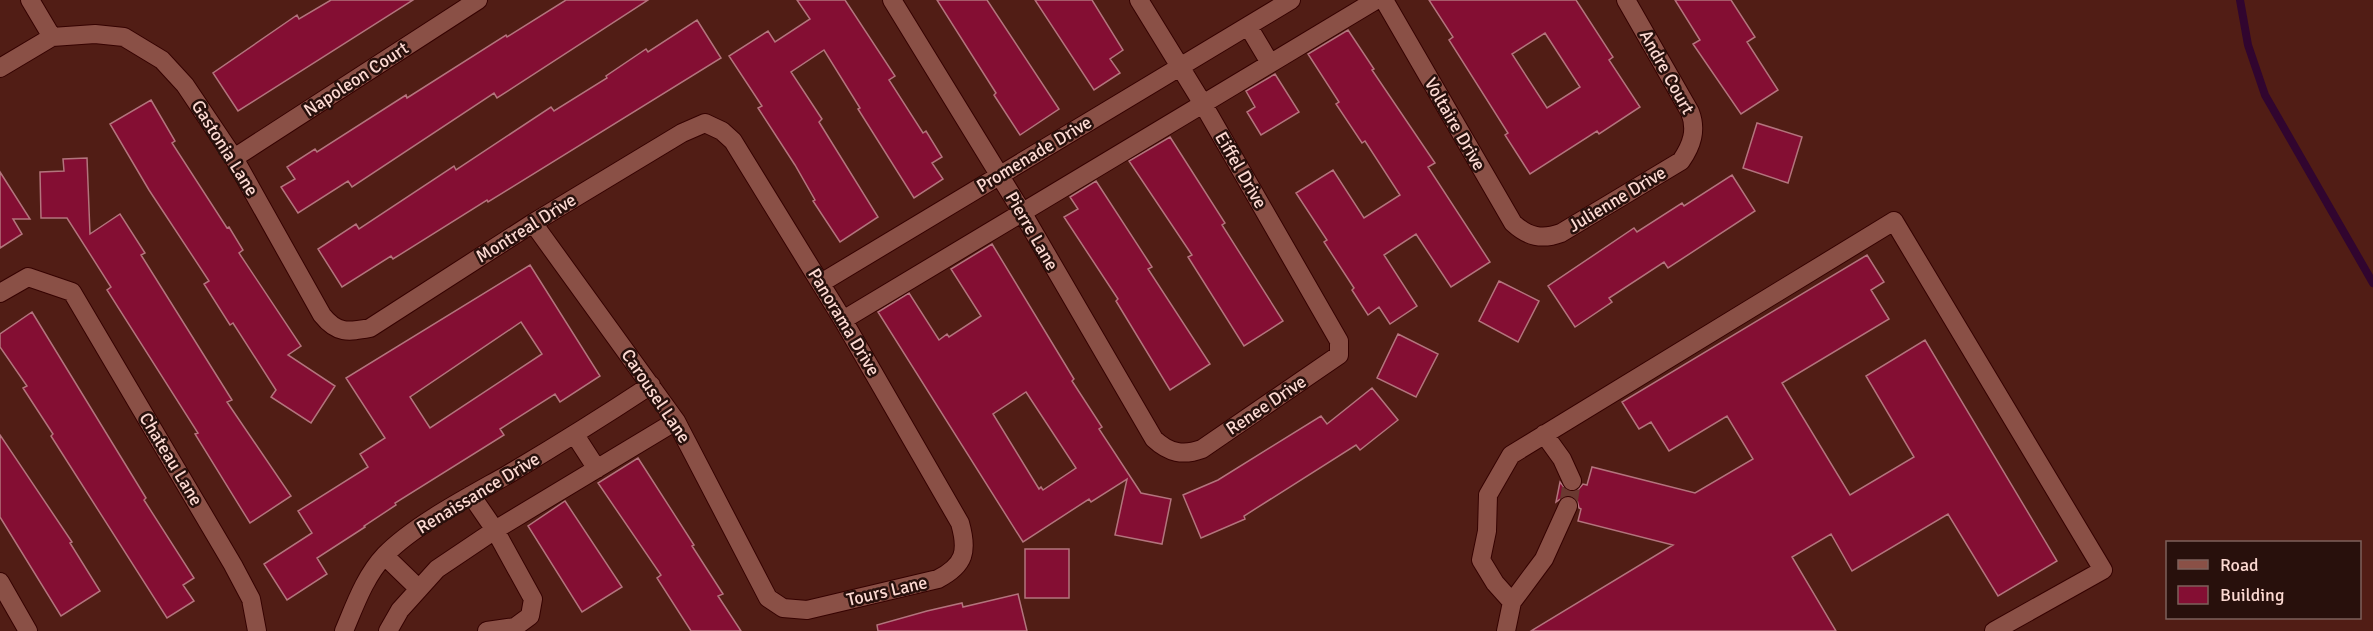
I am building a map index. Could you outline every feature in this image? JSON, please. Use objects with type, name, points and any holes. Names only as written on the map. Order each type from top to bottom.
[{"type":"street","points":[[0,68],[52,37],[30,0]]},
{"type":"street","name":"Napoleon Court","points":[[234,158],[478,0]]},
{"type":"street","name":"Pierre Lane","points":[[892,0],[1000,175],[1154,439],[1164,448],[1178,453]]},
{"type":"street","name":"Eiffel Drive","points":[[1139,0],[1203,104],[1340,341]]},
{"type":"street","name":"Promenade Drive","points":[[821,283],[1291,0]]},
{"type":"street","points":[[843,320],[1376,0]]},
{"type":"street","name":"Voltaire Drive","points":[[1384,0],[1513,223],[1523,233],[1536,237]]},
{"type":"street","name":"Andre Court","points":[[1626,0],[1690,112],[1695,124],[1690,148]]},
{"type":"street","points":[[1248,26],[1270,63]]},
{"type":"street","name":"Gastonia Lane","points":[[52,37],[95,34],[124,37],[154,55],[185,85],[234,158],[322,315],[330,326],[348,332]]},
{"type":"street","name":"Montreal Drive","points":[[348,332],[370,328],[533,223],[682,133],[705,123]]},
{"type":"street","name":"Panorama Drive","points":[[705,123],[722,131],[733,141],[843,320],[960,524],[964,537]]},
{"type":"street","name":"Julienne Drive","points":[[1536,237],[1549,238],[1561,233],[1681,161],[1690,148]]},
{"type":"street","points":[[1512,602],[1495,583],[1481,560],[1487,531],[1488,495],[1511,455],[1894,221],[2103,570],[1994,631]]},
{"type":"street","name":"Carousel Lane","points":[[533,223],[676,421],[768,598],[783,608]]},
{"type":"street","name":"Chateau Lane","points":[[0,293],[28,277],[72,292],[233,565],[251,599],[257,631]]},
{"type":"street","name":"Renee Drive","points":[[1178,453],[1191,453],[1202,449],[1339,355],[1340,341]]},
{"type":"street","name":"Renaissance Drive","points":[[344,631],[363,586],[385,556],[409,535],[471,495],[575,435],[651,385]]},
{"type":"street","points":[[388,631],[400,610],[437,569],[495,530],[676,421]]},
{"type":"street","points":[[1544,434],[1562,459],[1572,481]]},
{"type":"street","points":[[575,435],[597,469]]},
{"type":"street","points":[[471,495],[495,530],[532,599],[530,616],[515,627],[487,631]]},
{"type":"street","points":[[1506,631],[1512,602],[1544,559],[1568,506]]},
{"type":"street","name":"Tours Lane","points":[[783,608],[807,610],[938,579],[950,573],[960,562],[965,550],[964,537]]},
{"type":"street","points":[[385,556],[419,589]]},
{"type":"street","points":[[0,582],[28,631]]},
{"type":"building","points":[[331,0],[413,0],[238,111],[213,73],[297,15],[299,19]]},
{"type":"building","points":[[566,0],[648,0],[497,98],[494,93],[352,187],[348,181],[298,213],[281,187],[295,179],[287,167],[315,149],[317,152],[406,95],[407,98]]},
{"type":"building","points":[[797,0],[845,0],[895,76],[889,80],[923,133],[926,131],[942,157],[932,163],[943,179],[914,198],[824,50],[791,72],[822,119],[819,122],[878,217],[840,242],[813,201],[815,200],[795,165],[758,108],[762,106],[729,56],[768,31],[775,42],[810,19]]},
{"type":"building","points":[[937,0],[987,0],[1059,109],[1020,135]]},
{"type":"building","points":[[1035,0],[1092,0],[1123,50],[1110,59],[1120,73],[1094,90]]},
{"type":"building","points":[[1429,0],[1576,0],[1613,57],[1609,60],[1640,107],[1599,134],[1597,131],[1530,174],[1505,135],[1508,133],[1449,40],[1453,37]],"holes":[[[1545,33],[1580,87],[1547,108],[1512,54]]]},
{"type":"building","points":[[1675,0],[1731,0],[1755,37],[1747,42],[1778,90],[1741,114],[1693,44],[1700,40]]},
{"type":"building","points":[[697,20],[721,58],[488,202],[487,200],[393,259],[391,256],[342,287],[318,249],[356,224],[359,229],[454,166],[456,170],[551,107],[554,111],[607,78],[606,76],[646,49],[648,52]]},
{"type":"building","points":[[1348,30],[1374,69],[1372,70],[1435,163],[1428,167],[1490,262],[1451,287],[1416,234],[1384,255],[1417,306],[1390,324],[1379,307],[1368,315],[1352,290],[1354,288],[1324,242],[1327,240],[1296,193],[1333,170],[1364,218],[1400,195],[1365,141],[1362,143],[1336,104],[1339,102],[1308,54]]},
{"type":"building","points":[[1275,74],[1299,112],[1261,135],[1247,112],[1255,107],[1246,91]]},
{"type":"building","points":[[151,100],[175,141],[172,143],[243,250],[239,253],[301,346],[288,355],[335,386],[311,423],[271,397],[276,390],[233,323],[230,325],[204,284],[209,281],[149,190],[110,124]]},
{"type":"building","points":[[1757,123],[1802,137],[1788,183],[1743,168]]},
{"type":"building","points":[[1170,137],[1225,223],[1222,225],[1283,321],[1244,346],[1188,257],[1192,255],[1129,161]]},
{"type":"building","points":[[87,158],[90,234],[120,214],[145,253],[141,255],[232,400],[227,402],[291,496],[250,523],[195,434],[198,433],[107,290],[111,287],[67,218],[41,218],[40,172],[64,171],[63,159]]},
{"type":"building","points":[[0,172],[30,219],[13,219],[22,234],[0,248]]},
{"type":"building","points":[[1732,175],[1755,211],[1668,268],[1664,262],[1609,298],[1612,302],[1575,327],[1548,286],[1634,228],[1637,232],[1682,203],[1684,206]]},
{"type":"building","points":[[1096,181],[1152,267],[1148,269],[1210,364],[1170,390],[1116,301],[1118,299],[1064,217],[1078,209],[1070,197]]},
{"type":"building","points":[[992,244],[1074,379],[1072,381],[1102,427],[1099,429],[1141,493],[1171,499],[1162,544],[1115,535],[1127,479],[1091,502],[1089,499],[1023,542],[878,312],[909,293],[939,340],[947,334],[949,337],[981,316],[951,269]],"holes":[[[1026,392],[1076,468],[1043,490],[1041,487],[1039,489],[993,414]]]},
{"type":"building","points":[[1867,255],[1884,282],[1871,290],[1889,319],[1782,383],[1850,495],[1914,457],[1866,376],[1925,340],[2057,561],[1998,596],[1948,514],[1852,571],[1831,534],[1792,557],[1836,631],[1531,631],[1673,545],[1578,521],[1581,509],[1573,496],[1566,495],[1556,502],[1560,482],[1566,490],[1577,491],[1583,484],[1587,485],[1592,467],[1695,493],[1753,459],[1727,416],[1669,451],[1651,422],[1639,429],[1622,402]]},
{"type":"building","points":[[530,265],[600,376],[560,402],[555,394],[500,429],[504,435],[395,503],[396,505],[365,527],[317,558],[327,574],[287,600],[264,564],[312,533],[298,511],[368,467],[360,454],[385,438],[346,378]],"holes":[[[521,322],[542,354],[430,428],[410,397]]]},
{"type":"building","points":[[1499,281],[1539,301],[1518,342],[1479,321]]},
{"type":"building","points":[[32,312],[146,498],[144,500],[194,578],[183,585],[194,601],[167,618],[51,436],[53,434],[23,388],[27,386],[0,347],[0,334]]},
{"type":"building","points":[[1398,334],[1438,354],[1416,397],[1377,378]]},
{"type":"building","points":[[1372,388],[1398,420],[1360,450],[1356,445],[1244,516],[1245,519],[1201,538],[1183,495],[1218,480],[1321,416],[1327,424]]},
{"type":"building","points":[[0,435],[72,542],[70,543],[100,591],[61,616],[0,517]]},
{"type":"building","points":[[638,458],[694,545],[692,546],[723,594],[718,596],[741,631],[691,631],[657,578],[661,575],[598,483]]},
{"type":"building","points":[[565,501],[622,587],[582,612],[528,526]]},
{"type":"building","points":[[1025,549],[1069,549],[1069,598],[1025,598]]},
{"type":"building","points":[[1018,594],[1027,631],[878,631],[877,625],[927,611],[962,603],[963,607]]},
{"type":"waterway","points":[[2240,0],[2248,45],[2265,95],[2373,283]]},
{"type":"tunnel","points":[[1568,506],[1572,481]]}]
